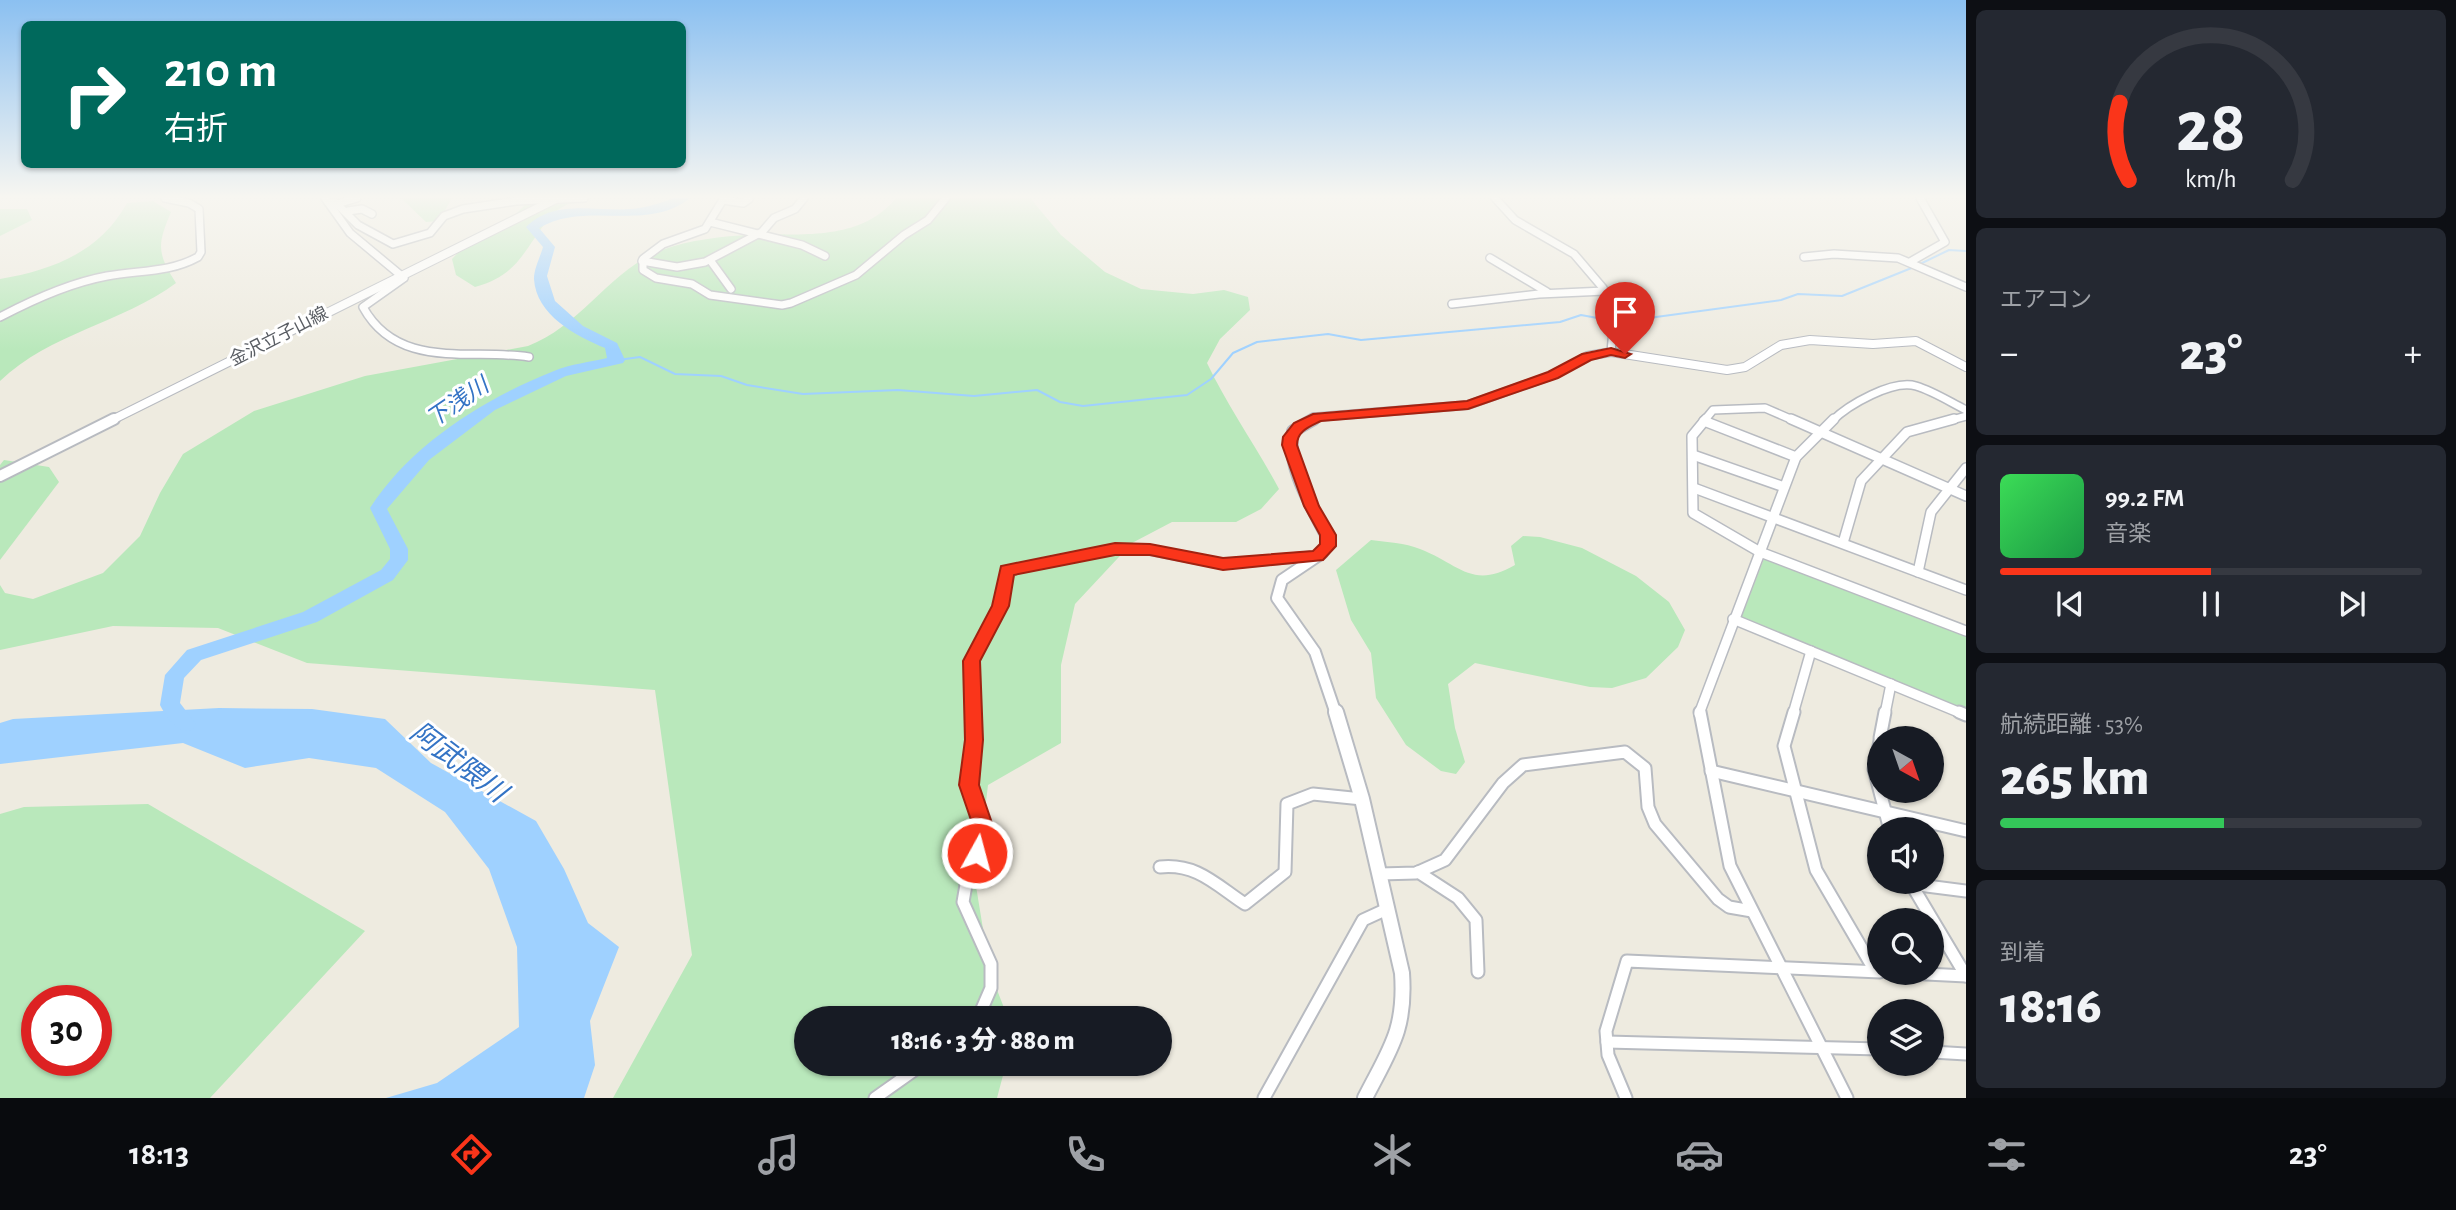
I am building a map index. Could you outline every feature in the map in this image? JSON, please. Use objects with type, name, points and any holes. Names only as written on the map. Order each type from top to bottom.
[{"type":"street","points":[[0,317],[60,288],[111,276],[155,272],[198,257],[200,249]]},
{"type":"street","points":[[370,249],[401,275],[403,280],[363,308],[378,327],[400,344],[445,358],[496,354],[529,357]]},
{"type":"street","name":"金沢立子山線","points":[[1,475],[453,249]]},
{"type":"street","points":[[642,261],[657,249]]},
{"type":"street","points":[[642,261],[685,267],[710,260],[730,249]]},
{"type":"street","points":[[811,249],[825,256]]},
{"type":"street","points":[[642,261],[643,270],[656,278],[692,284],[710,295],[782,305],[856,275],[887,249]]},
{"type":"street","points":[[1566,249],[1574,254],[1605,291],[1614,319],[1611,352]]},
{"type":"street","points":[[1910,262],[1932,249]]},
{"type":"street","points":[[1804,257],[1834,254],[1893,257],[1966,287]]},
{"type":"street","points":[[1490,258],[1548,293]]},
{"type":"street","points":[[710,260],[731,289]]},
{"type":"street","points":[[1452,304],[1548,293],[1605,291]]},
{"type":"street","points":[[1365,1098],[1403,1018],[1404,991],[1362,799],[1319,661],[1277,598],[1282,580],[1328,546],[1328,535],[1311,506],[1290,445],[1290,437],[1299,426],[1318,417],[1468,405],[1553,375],[1587,356],[1611,352],[1727,370],[1745,367],[1781,345],[1797,341],[1873,344],[1916,341],[1966,367]]},
{"type":"street","points":[[1847,1098],[1730,866],[1699,714],[1796,457],[1843,410],[1886,389],[1914,385],[1966,410]]},
{"type":"street","points":[[1966,496],[1765,408],[1713,410],[1692,436],[1693,513],[1760,552],[1966,631]]},
{"type":"street","points":[[1843,543],[1861,481],[1907,432],[1966,416]]},
{"type":"street","points":[[1704,421],[1796,457]]},
{"type":"street","points":[[1693,454],[1784,487]]},
{"type":"street","points":[[1918,572],[1931,512],[1966,468]]},
{"type":"street","points":[[1694,488],[1966,590]]},
{"type":"street","points":[[983,1006],[991,988],[991,964],[963,902],[982,831],[980,812],[969,785],[974,740],[972,661],[1001,606],[1006,570],[1115,549],[1150,550],[1223,564],[1317,556]]},
{"type":"street","points":[[1733,619],[1966,715]]},
{"type":"street","points":[[1811,651],[1785,734],[1784,746],[1816,870],[1867,955]]},
{"type":"street","points":[[1883,726],[1891,684]]},
{"type":"street","points":[[1380,874],[1419,872],[1446,860],[1518,768],[1625,751],[1645,768],[1648,807],[1655,824],[1718,899],[1729,907],[1752,911]]},
{"type":"street","points":[[1711,771],[1966,831]]},
{"type":"street","points":[[1160,867],[1184,865],[1208,874],[1245,904],[1285,872],[1287,804],[1297,796],[1307,794],[1362,799]]},
{"type":"street","points":[[1881,803],[1885,817]]},
{"type":"street","points":[[1419,872],[1464,902],[1472,913],[1476,920],[1478,972]]},
{"type":"street","points":[[1944,888],[1966,891]]},
{"type":"street","points":[[1918,894],[1966,976]]},
{"type":"street","points":[[1264,1098],[1363,920],[1387,909]]},
{"type":"street","points":[[1626,1098],[1608,1055],[1606,1031],[1627,961],[1867,971]]},
{"type":"street","points":[[1944,975],[1966,976]]},
{"type":"street","points":[[1607,1042],[1867,1048]]},
{"type":"street","points":[[1944,1053],[1966,1054]]},
{"type":"street","points":[[875,1098],[906,1076]]},
{"type":"green space","points":[[84,249],[161,249],[165,264],[176,283],[155,297],[41,351],[0,381],[0,279],[38,270]]},
{"type":"green space","points":[[461,249],[527,249],[512,268],[490,282],[475,287],[456,275],[452,259]]},
{"type":"green space","points":[[665,249],[1078,249],[1105,272],[1141,289],[1193,294],[1224,290],[1248,297],[1250,310],[1220,339],[1207,363],[1279,489],[1261,509],[1236,522],[1172,522],[1132,543],[1075,604],[1061,665],[1061,743],[988,785],[976,886],[990,972],[1003,1006],[794,1006],[794,1076],[1003,1076],[997,1098],[613,1098],[692,955],[655,690],[307,663],[218,628],[113,626],[0,650],[0,585],[5,593],[33,599],[103,573],[140,536],[160,493],[183,454],[254,411],[365,376],[528,346],[564,325],[611,283],[644,259]]},
{"type":"green space","points":[[4,460],[49,467],[59,482],[0,560],[0,465]]},
{"type":"green space","points":[[1523,536],[1540,537],[1582,548],[1636,576],[1669,602],[1685,630],[1678,647],[1646,678],[1612,688],[1590,687],[1475,663],[1448,684],[1455,728],[1465,762],[1456,774],[1441,771],[1406,745],[1376,698],[1371,653],[1351,620],[1336,570],[1371,540],[1414,547],[1466,572],[1488,575],[1515,565],[1511,546]]},
{"type":"green space","points":[[1765,556],[1966,635],[1966,711],[1741,618]]},
{"type":"green space","points":[[148,804],[365,931],[210,1098],[0,1098],[0,814],[24,807]]},
{"type":"water","points":[[219,708],[312,709],[385,719],[431,763],[536,821],[564,869],[588,923],[619,947],[590,1021],[595,1065],[584,1098],[386,1098],[437,1083],[519,1027],[517,947],[489,869],[445,812],[376,768],[309,758],[245,768],[183,743],[0,764],[0,723],[13,719]]},
{"type":"waterway","name":"下浅川","points":[[186,724],[170,705],[175,675],[194,655],[310,617],[387,575],[399,560],[399,549],[378,508],[423,456],[490,407],[561,373],[618,360],[614,358],[612,346],[578,329],[549,303],[541,280],[548,249]]},
{"type":"waterway","points":[[1920,264],[1949,250],[1966,251]]},
{"type":"waterway","points":[[618,360],[640,357],[675,374],[721,376],[747,385],[803,394],[898,390],[974,396],[1037,390],[1060,402],[1083,406],[1187,395],[1211,379],[1233,353],[1257,342],[1328,334],[1361,340],[1560,322],[1581,315],[1619,322],[1781,300],[1798,294],[1842,296],[1914,267]]},
{"type":"route","points":[[977,853],[982,838],[982,823],[969,785],[974,740],[972,661],[1001,606],[1006,570],[1115,549],[1134,548],[1223,564],[1317,556],[1326,549],[1329,541],[1311,506],[1290,445],[1290,437],[1299,426],[1318,417],[1468,405],[1553,375],[1587,356],[1611,352],[1625,354]]},
{"type":"water label","name":"阿武隈川","points":[[458,763]]}]
